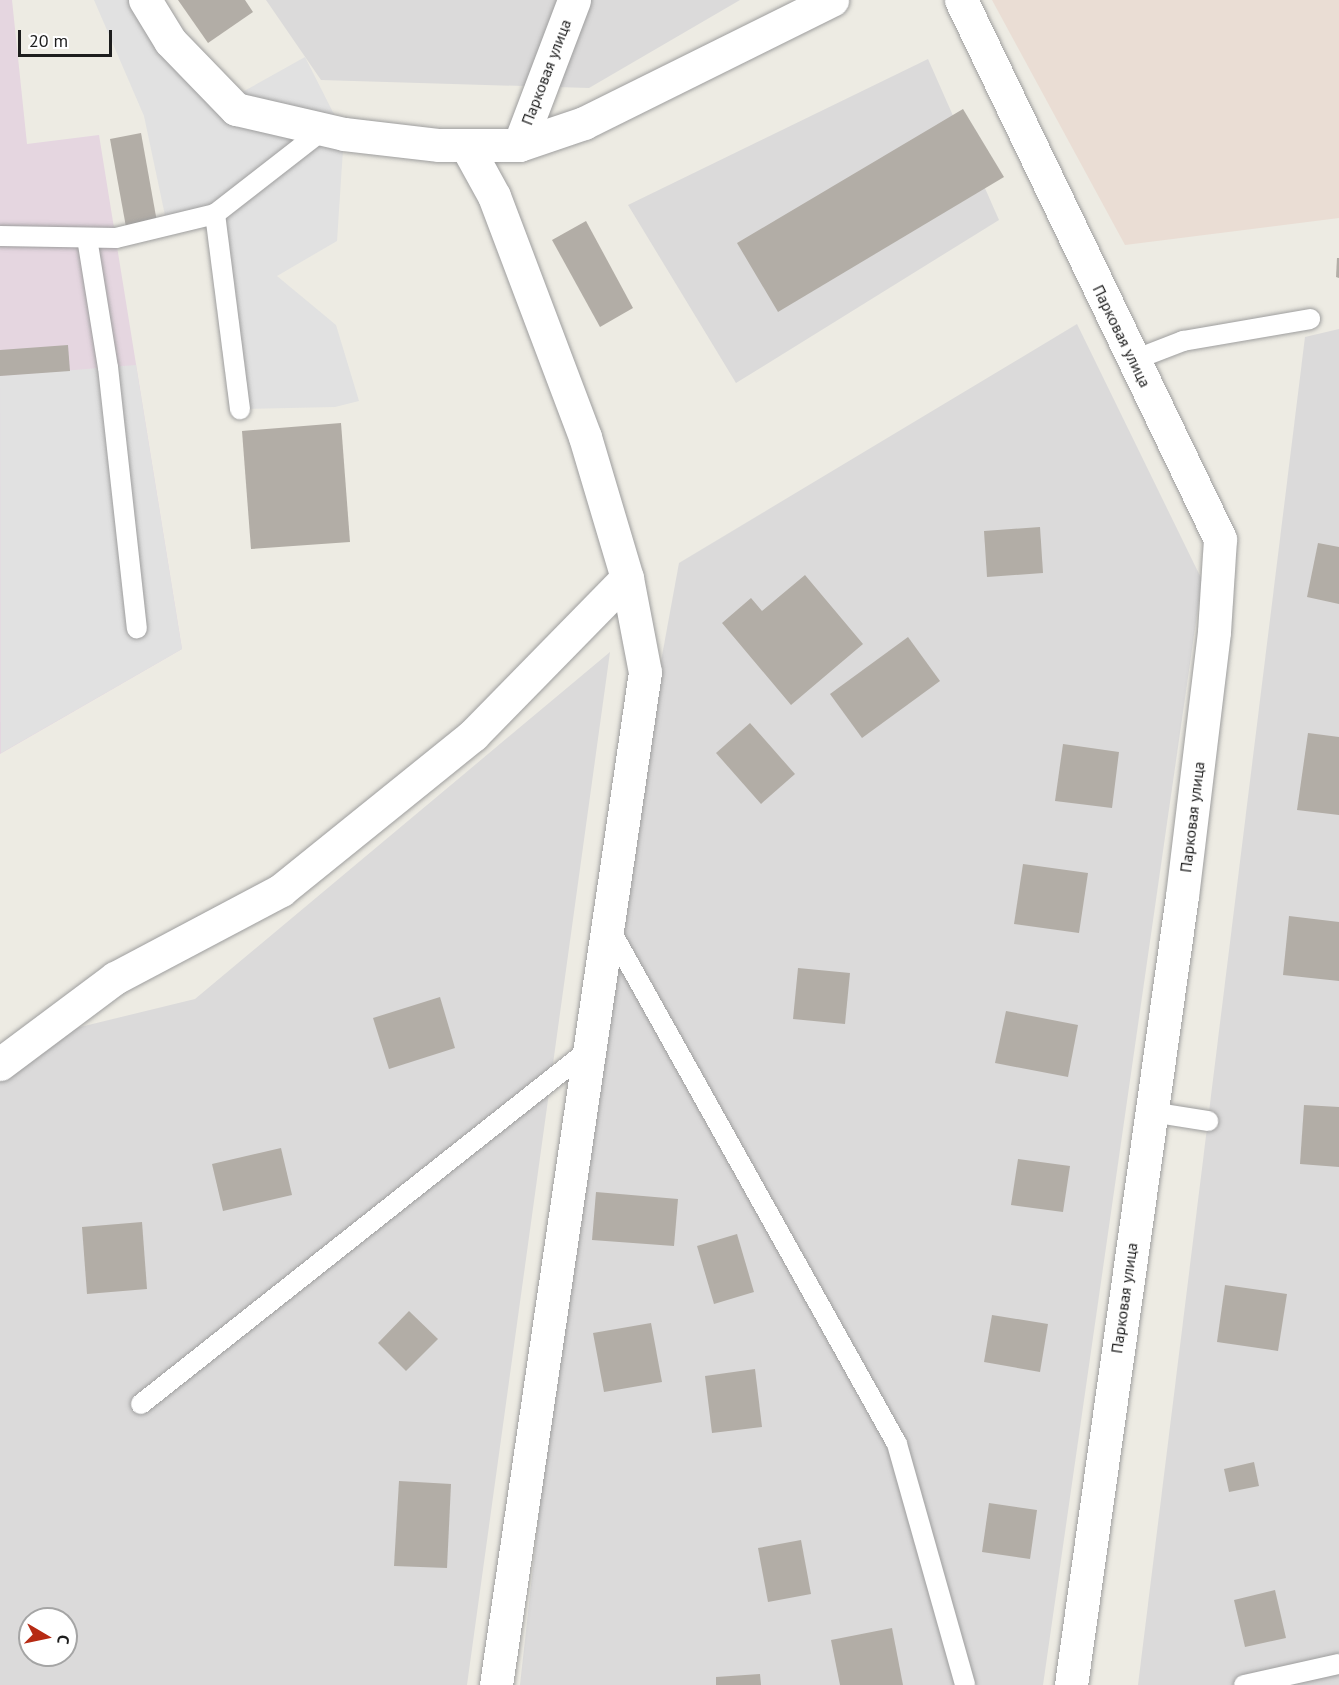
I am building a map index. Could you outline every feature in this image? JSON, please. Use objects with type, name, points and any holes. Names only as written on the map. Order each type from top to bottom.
[{"type":"street","points":[[145,0],[170,41],[236,109],[324,129],[439,145],[519,145],[584,123],[656,90],[832,0]]},
{"type":"street","name":"Парковая улица","points":[[519,145],[574,0]]},
{"type":"street","name":"Парковая улица","points":[[961,0],[1220,539],[1215,632],[1071,1685]]},
{"type":"street","points":[[466,145],[494,196],[581,426],[627,578],[645,672],[496,1685]]},
{"type":"street","points":[[0,1064],[115,978],[281,890],[473,735],[627,578]]},
{"type":"lane","points":[[0,236],[116,238],[215,214],[324,129]]},
{"type":"lane","points":[[215,214],[240,409]]},
{"type":"lane","points":[[87,238],[108,368],[137,628]]},
{"type":"lane","points":[[1134,360],[1183,340],[1310,319]]},
{"type":"lane","points":[[608,926],[897,1444],[965,1685]]},
{"type":"lane","points":[[141,1404],[590,1049]]},
{"type":"lane","points":[[1151,1112],[1208,1121]]},
{"type":"lane","points":[[1244,1685],[1339,1664]]},
{"type":"shaded area","points":[[0,0],[12,0],[27,144],[99,135],[182,649],[0,754]]},
{"type":"shaded area","points":[[94,0],[145,0],[237,95],[305,57],[344,134],[337,241],[277,276],[336,325],[359,401],[335,407],[240,409],[215,214],[167,225],[144,116]]},
{"type":"shaded area","points":[[266,0],[740,0],[589,88],[321,80]]},
{"type":"shaded area","points":[[992,0],[1339,0],[1339,218],[1125,245]]},
{"type":"shaded area","points":[[928,59],[999,220],[736,383],[628,205]]},
{"type":"shaded area","points":[[1077,324],[1202,580],[1043,1685],[520,1685],[590,1049],[679,563]]},
{"type":"shaded area","points":[[1339,329],[1339,1685],[1138,1685],[1305,337]]},
{"type":"shaded area","points":[[136,365],[182,649],[1,753],[0,376]]},
{"type":"shaded area","points":[[610,652],[467,1685],[0,1685],[0,1078],[35,1038],[195,999]]},
{"type":"building","points":[[178,0],[245,0],[253,12],[208,43]]},
{"type":"building","points":[[963,109],[1004,177],[778,312],[737,243]]},
{"type":"building","points":[[141,133],[157,222],[126,227],[110,139]]},
{"type":"building","points":[[586,221],[633,308],[600,327],[552,240]]},
{"type":"building","points":[[1337,258],[1339,258],[1339,278],[1336,277]]},
{"type":"building","points":[[68,345],[70,371],[0,376],[0,350]]},
{"type":"building","points":[[341,423],[350,542],[251,549],[242,431]]},
{"type":"building","points":[[1040,527],[1043,573],[987,577],[984,531]]},
{"type":"building","points":[[1318,543],[1339,547],[1339,604],[1307,597]]},
{"type":"building","points":[[805,575],[863,644],[791,705],[722,623],[751,598],[762,611]]},
{"type":"building","points":[[908,637],[940,681],[862,738],[830,694]]},
{"type":"building","points":[[750,723],[795,774],[761,804],[716,753]]},
{"type":"building","points":[[1308,733],[1339,737],[1339,815],[1297,810]]},
{"type":"building","points":[[1063,744],[1119,752],[1112,808],[1055,801]]},
{"type":"building","points":[[1023,864],[1088,873],[1079,933],[1014,924]]},
{"type":"building","points":[[1289,916],[1339,922],[1339,981],[1283,975]]},
{"type":"building","points":[[798,968],[850,973],[845,1024],[793,1019]]},
{"type":"building","points":[[440,997],[455,1048],[389,1069],[373,1018]]},
{"type":"building","points":[[1006,1011],[1078,1025],[1068,1077],[995,1063]]},
{"type":"building","points":[[1304,1105],[1339,1107],[1339,1167],[1300,1164]]},
{"type":"building","points":[[281,1148],[292,1195],[223,1211],[212,1164]]},
{"type":"building","points":[[1018,1159],[1070,1166],[1063,1212],[1011,1205]]},
{"type":"building","points":[[596,1192],[678,1199],[674,1246],[592,1240]]},
{"type":"building","points":[[142,1222],[147,1289],[87,1294],[82,1227]]},
{"type":"building","points":[[737,1234],[754,1292],[714,1304],[697,1246]]},
{"type":"building","points":[[1225,1285],[1287,1294],[1278,1351],[1217,1342]]},
{"type":"building","points":[[409,1311],[438,1339],[406,1371],[378,1343]]},
{"type":"building","points":[[992,1315],[1048,1324],[1040,1372],[984,1362]]},
{"type":"building","points":[[651,1323],[662,1382],[604,1392],[593,1333]]},
{"type":"building","points":[[755,1369],[762,1427],[712,1433],[705,1376]]},
{"type":"building","points":[[1254,1462],[1259,1486],[1229,1492],[1224,1469]]},
{"type":"building","points":[[399,1481],[451,1484],[447,1568],[394,1566]]},
{"type":"building","points":[[989,1503],[1037,1510],[1030,1559],[982,1552]]},
{"type":"building","points":[[801,1540],[811,1594],[768,1602],[758,1548]]},
{"type":"building","points":[[1275,1590],[1286,1638],[1245,1647],[1234,1600]]},
{"type":"building","points":[[892,1628],[903,1685],[840,1685],[831,1640]]},
{"type":"building","points":[[760,1674],[761,1685],[716,1685],[716,1677]]}]
